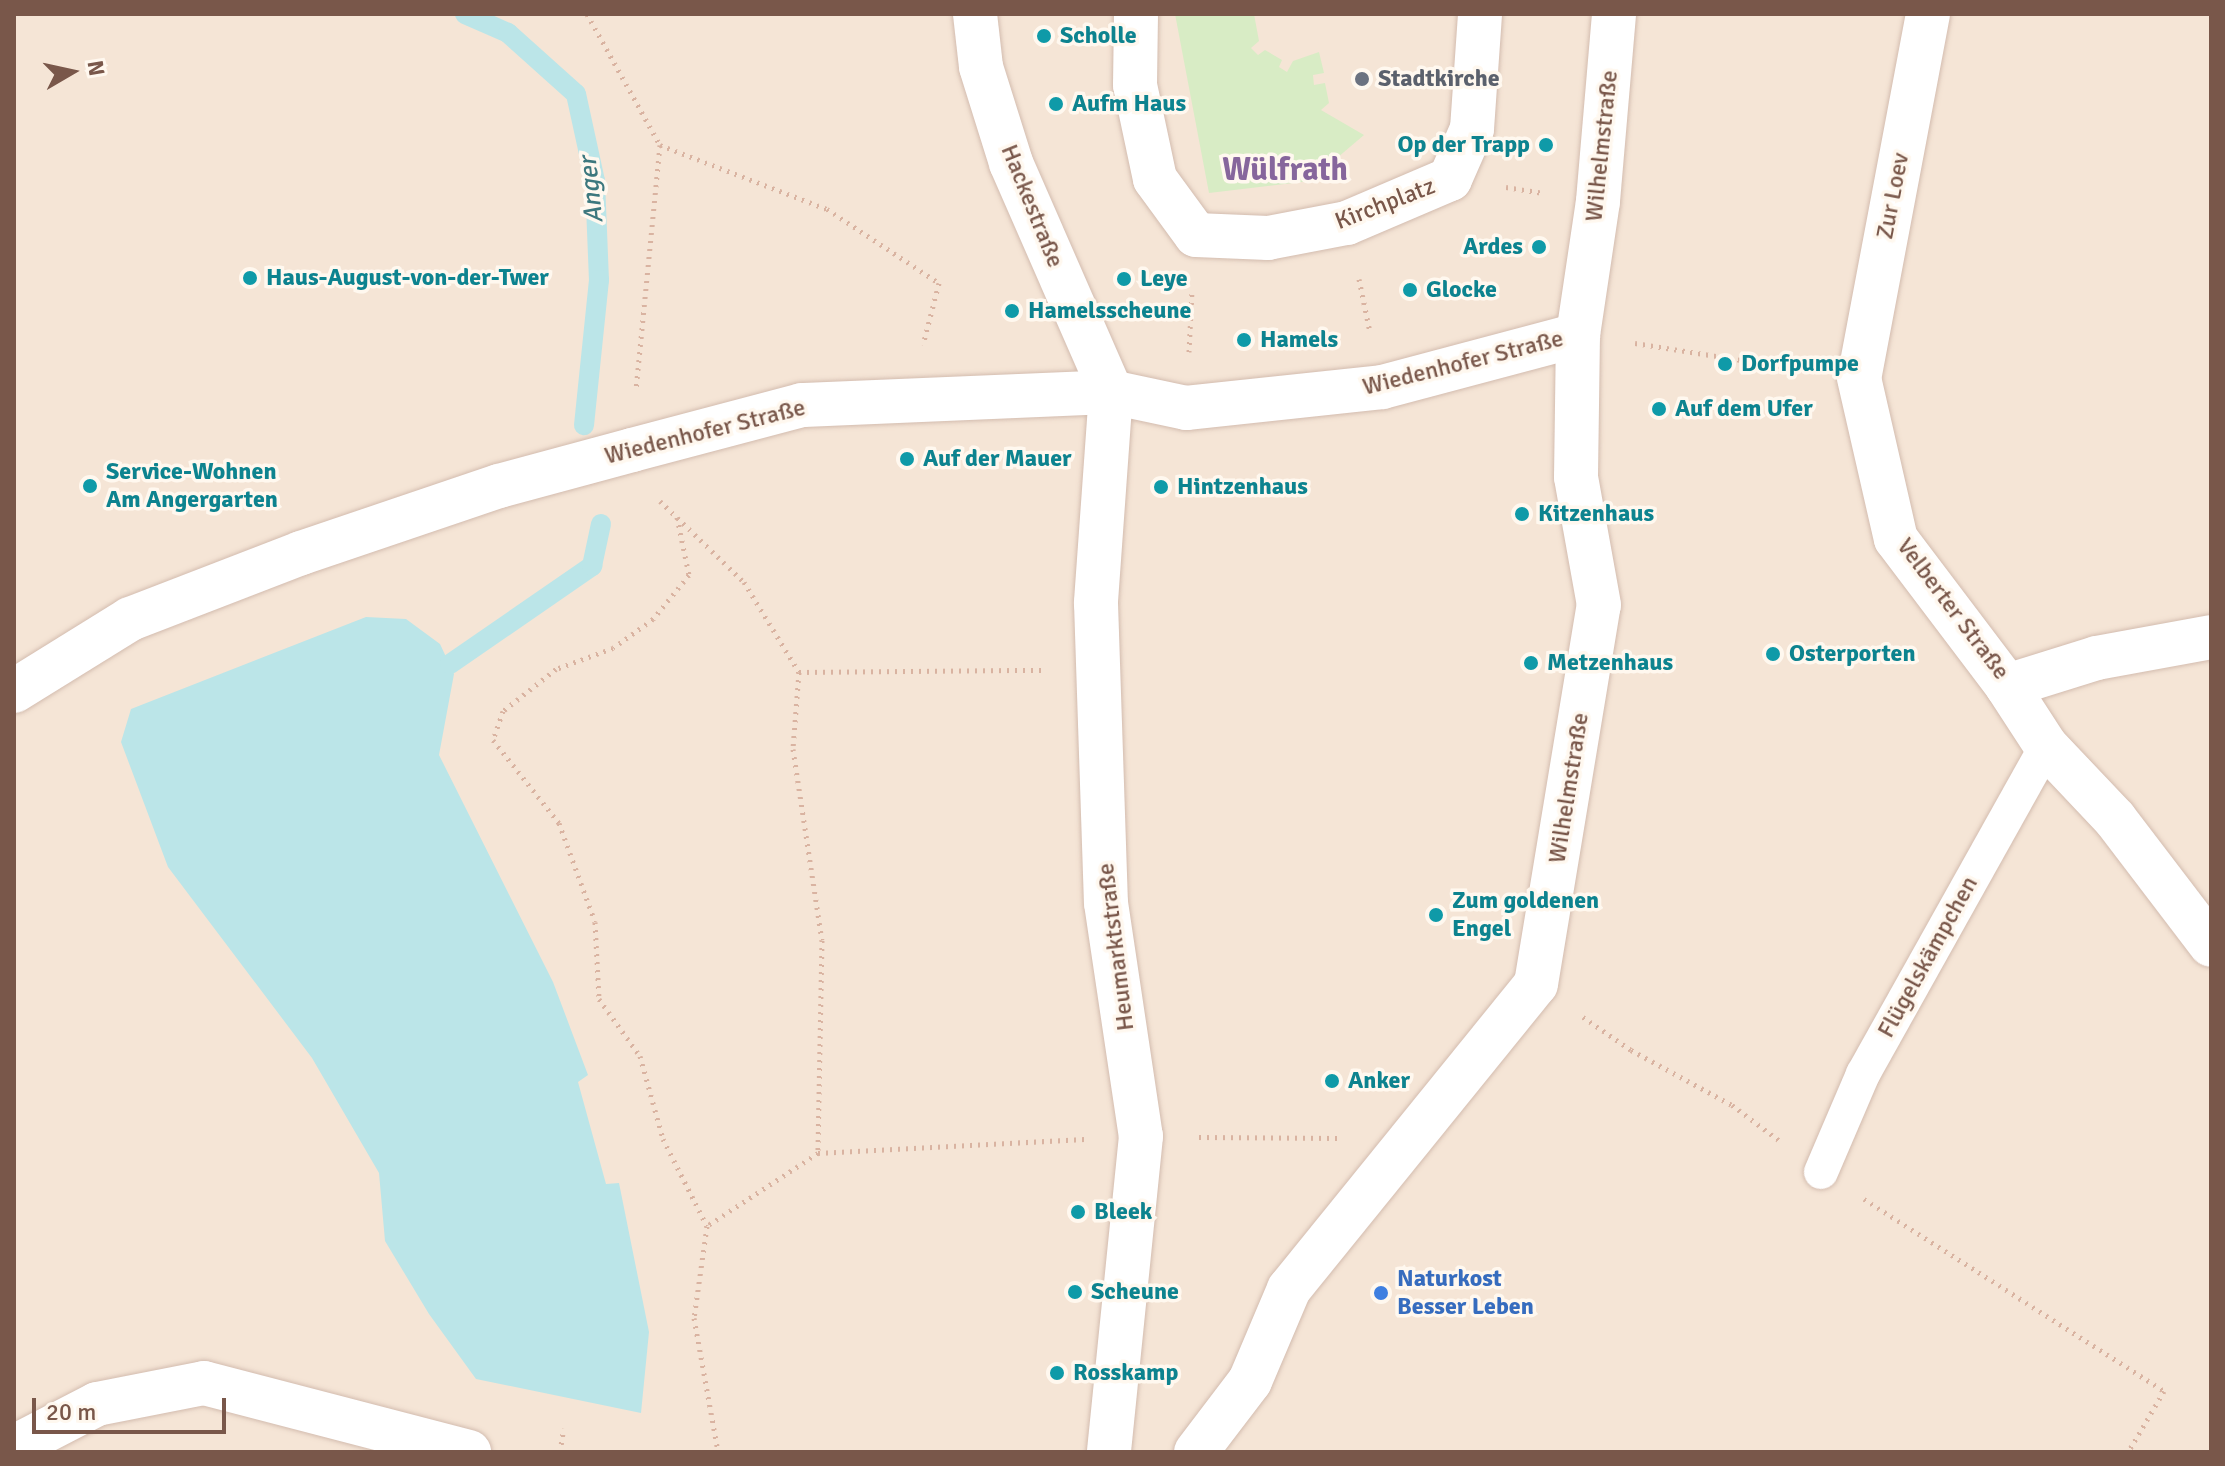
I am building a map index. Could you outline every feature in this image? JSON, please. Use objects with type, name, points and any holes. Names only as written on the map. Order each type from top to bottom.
[{"type":"street","name":"Hackestraße","points":[[975,14],[981,67],[1011,163],[1111,392]]},
{"type":"street","points":[[1136,14],[1135,85],[1155,179],[1196,235]]},
{"type":"street","name":"Kirchplatz","points":[[1196,235],[1268,238],[1347,223],[1450,179],[1472,129],[1480,14]]},
{"type":"street","name":"Wilhelmstraße","points":[[1196,1452],[1250,1381],[1289,1289],[1536,984],[1599,605],[1576,477],[1578,335],[1598,201],[1614,14]]},
{"type":"street","name":"Zur Loev","points":[[1859,378],[1928,14]]},
{"type":"street","name":"Wiedenhofer Straße","points":[[14,691],[130,619],[301,553],[499,486],[802,405],[1111,392],[1186,408],[1382,387],[1578,335]]},
{"type":"street","name":"Velberter Straße","points":[[1859,378],[1896,539],[2007,686],[2097,658],[2211,637]]},
{"type":"street","name":"Heumarktstraße","points":[[1109,1452],[1141,1136],[1106,903],[1096,603],[1111,392]]},
{"type":"street","points":[[2007,686],[2046,746],[2115,819],[2211,945]]},
{"type":"street","points":[[14,1447],[97,1404],[204,1383],[469,1452]]},
{"type":"lane","name":"Flügelskämpchen","points":[[1821,1172],[1863,1074],[2046,746]]},
{"type":"path","points":[[587,14],[660,145],[632,450],[638,483],[744,582],[799,672],[793,749],[822,940],[818,1153],[707,1226]]},
{"type":"path","points":[[660,145],[827,209],[939,283],[908,400]]},
{"type":"path","points":[[1450,179],[1598,201]]},
{"type":"path","points":[[1347,223],[1382,387]]},
{"type":"path","points":[[1186,408],[1196,235]]},
{"type":"path","points":[[1578,335],[1859,378]]},
{"type":"path","points":[[677,517],[689,575],[653,619],[623,641],[556,669],[503,711],[493,740],[559,823],[595,922],[599,999],[640,1056],[663,1139],[707,1226],[694,1318],[718,1452]]},
{"type":"path","points":[[799,672],[1100,671]]},
{"type":"path","points":[[1631,1050],[1732,1105],[1821,1172],[2164,1391],[2128,1452]]},
{"type":"path","points":[[560,1452],[564,1428]]},
{"type":"shaded area","points":[[14,14],[2211,14],[2211,1452],[14,1452]]},
{"type":"green space","points":[[1175,14],[1254,14],[1259,41],[1251,48],[1258,55],[1265,50],[1282,60],[1279,67],[1287,72],[1293,61],[1319,52],[1324,73],[1313,75],[1314,85],[1325,83],[1329,103],[1321,110],[1364,135],[1310,181],[1209,193]]},
{"type":"water","points":[[366,617],[406,619],[440,644],[454,674],[439,755],[553,982],[588,1075],[578,1082],[606,1184],[619,1183],[649,1332],[641,1413],[476,1379],[429,1314],[385,1241],[379,1173],[312,1058],[168,867],[121,742],[131,709]]},
{"type":"waterway","name":"Anger","points":[[465,14],[508,33],[576,94],[595,181],[599,280],[584,425]]},
{"type":"waterway","name":"Anger","points":[[450,664],[592,566],[601,524]]},
{"type":"place","name":"Scholle","points":[[1044,36]]},
{"type":"place","name":"Stadtkirche","points":[[1362,79]]},
{"type":"place","name":"Aufm Haus","points":[[1056,104]]},
{"type":"place","name":"Op der Trapp","points":[[1546,145]]},
{"type":"place","name":"Ardes","points":[[1539,247]]},
{"type":"place","name":"Haus-August-von-der-Twer","points":[[250,278]]},
{"type":"place","name":"Leye","points":[[1124,279]]},
{"type":"place","name":"Glocke","points":[[1410,290]]},
{"type":"place","name":"Hamelsscheune","points":[[1012,311]]},
{"type":"place","name":"Hamels","points":[[1244,340]]},
{"type":"place","name":"Dorfpumpe","points":[[1725,364]]},
{"type":"place","name":"Auf dem Ufer","points":[[1659,409]]},
{"type":"place","name":"Auf der Mauer","points":[[907,459]]},
{"type":"place","name":"Service-Wohnen Am Angergarten","points":[[90,486]]},
{"type":"place","name":"Hintzenhaus","points":[[1161,487]]},
{"type":"place","name":"Kitzenhaus","points":[[1522,514]]},
{"type":"place","name":"Osterporten","points":[[1773,654]]},
{"type":"place","name":"Metzenhaus","points":[[1531,663]]},
{"type":"place","name":"Zum goldenen Engel","points":[[1436,915]]},
{"type":"place","name":"Anker","points":[[1332,1081]]},
{"type":"place","name":"Bleek","points":[[1078,1212]]},
{"type":"place","name":"Scheune","points":[[1075,1292]]},
{"type":"place","name":"Naturkost Besser Leben","points":[[1381,1293]]},
{"type":"place","name":"Rosskamp","points":[[1057,1373]]},
{"type":"district","name":"Wülfrath","points":[[1285,170]]}]
